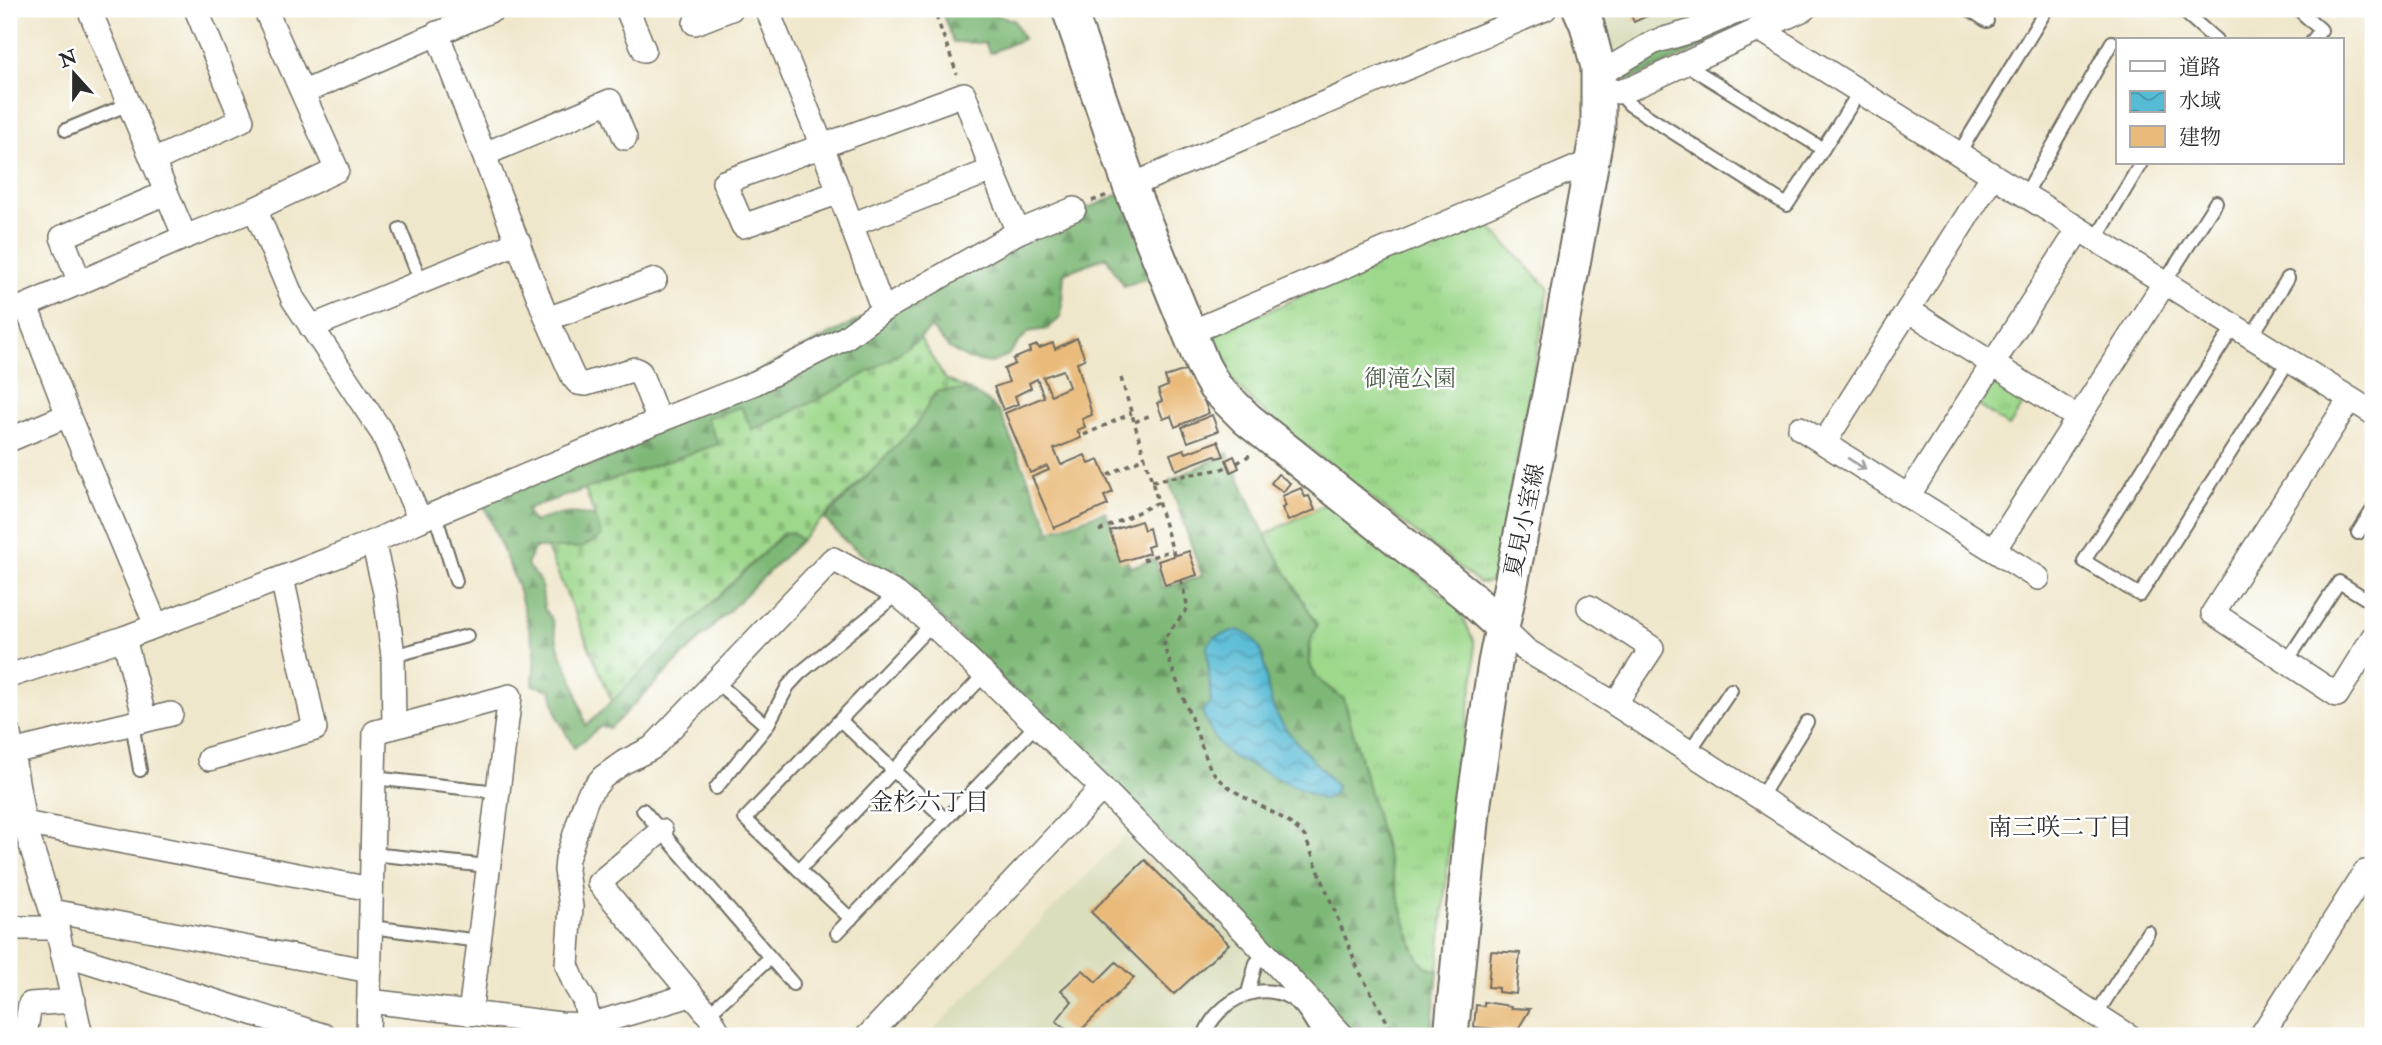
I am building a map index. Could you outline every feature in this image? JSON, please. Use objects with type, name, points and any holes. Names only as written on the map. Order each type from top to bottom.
[{"type":"main road","points":[[1069,9],[1130,186],[1209,377],[1237,409],[1466,594],[1502,627]]},
{"type":"main road","name":"夏見小室線","points":[[1451,1036],[1474,802],[1502,627],[1594,160],[1605,85],[1580,9]]},
{"type":"street","points":[[89,9],[184,237]]},
{"type":"street","points":[[153,161],[242,120],[196,9]]},
{"type":"street","points":[[156,625],[68,415],[17,310],[255,209],[337,170],[265,9]]},
{"type":"street","points":[[304,92],[495,9]]},
{"type":"street","points":[[628,9],[644,50]]},
{"type":"street","points":[[695,23],[731,9]]},
{"type":"street","points":[[767,9],[883,310]]},
{"type":"street","points":[[1130,186],[1545,9]]},
{"type":"street","points":[[1605,85],[1654,42],[1692,31],[1743,9]]},
{"type":"street","points":[[1605,85],[1632,88],[1804,9]]},
{"type":"street","points":[[1758,28],[2373,413]]},
{"type":"street","points":[[438,33],[547,319],[573,377],[578,383],[586,384],[635,369],[640,372],[659,421]]},
{"type":"street","points":[[839,192],[743,226],[724,181],[964,93],[1018,232]]},
{"type":"street","points":[[485,154],[610,101],[625,138]]},
{"type":"street","points":[[1189,333],[1594,160]]},
{"type":"street","points":[[851,225],[992,170]]},
{"type":"street","points":[[1824,443],[1993,175]]},
{"type":"street","points":[[79,283],[62,237],[166,193]]},
{"type":"street","points":[[255,209],[293,299],[383,434],[427,517]]},
{"type":"street","points":[[9,676],[124,638],[282,578],[766,377],[845,338],[883,310],[1018,232],[1074,209]]},
{"type":"street","points":[[1908,496],[1992,365],[2087,234]]},
{"type":"street","points":[[311,327],[519,242]]},
{"type":"street","points":[[547,319],[655,279]]},
{"type":"street","points":[[1994,550],[2165,282]]},
{"type":"street","points":[[1908,310],[2078,418]]},
{"type":"street","points":[[2350,399],[2213,613],[2337,695],[2373,637]]},
{"type":"street","points":[[9,440],[68,415]]},
{"type":"street","points":[[1800,428],[2038,578]]},
{"type":"street","points":[[373,542],[385,592],[393,656],[394,727]]},
{"type":"street","points":[[590,1025],[586,1004],[575,985],[567,958],[571,907],[567,859],[584,803],[603,777],[624,762],[652,748],[833,559],[897,594],[932,624],[1102,788],[1267,954],[1343,1036]]},
{"type":"street","points":[[209,759],[315,729],[282,578]]},
{"type":"street","points":[[1589,607],[1652,648],[1615,704]]},
{"type":"street","points":[[1502,627],[1526,649],[1760,798],[2100,1025],[2129,1036]]},
{"type":"street","points":[[124,638],[139,722]]},
{"type":"street","points":[[368,1036],[375,732],[510,696],[470,1014]]},
{"type":"street","points":[[81,1036],[54,920],[17,824],[10,743],[172,714]]},
{"type":"street","points":[[868,1036],[1102,788]]},
{"type":"street","points":[[17,824],[372,889]]},
{"type":"street","points":[[661,831],[599,883],[708,1014],[721,1036]]},
{"type":"street","points":[[2261,1036],[2365,872]]},
{"type":"street","points":[[9,928],[54,920],[370,971]]},
{"type":"street","points":[[62,953],[302,1033],[325,1036]]},
{"type":"street","points":[[369,1000],[561,1030],[590,1025],[691,995]]},
{"type":"street","points":[[9,1028],[26,1029],[30,1004],[75,1001]]},
{"type":"lane","points":[[1969,9],[1987,21]]},
{"type":"lane","points":[[2180,9],[2214,38]]},
{"type":"lane","points":[[2298,9],[2321,30],[2315,38]]},
{"type":"lane","points":[[1959,153],[2046,10]]},
{"type":"lane","points":[[2025,195],[2112,42]]},
{"type":"lane","points":[[1685,64],[1823,149]]},
{"type":"lane","points":[[1605,85],[1630,105],[1787,205],[1860,91]]},
{"type":"lane","points":[[65,130],[129,104]]},
{"type":"lane","points":[[2087,234],[2140,164]]},
{"type":"lane","points":[[2165,282],[2216,202]]},
{"type":"lane","points":[[400,229],[421,282]]},
{"type":"lane","points":[[2288,278],[2242,331],[2084,561],[2140,595],[2289,360]]},
{"type":"lane","points":[[2358,533],[2373,509]]},
{"type":"lane","points":[[427,517],[456,581]]},
{"type":"lane","points":[[2287,661],[2339,582],[2373,603]]},
{"type":"lane","points":[[716,788],[766,726],[788,686],[800,673],[897,594]]},
{"type":"lane","points":[[851,919],[745,819],[932,624]]},
{"type":"lane","points":[[393,656],[467,636]]},
{"type":"lane","points":[[799,870],[984,675]]},
{"type":"lane","points":[[716,682],[766,726]]},
{"type":"lane","points":[[1689,752],[1731,690]]},
{"type":"lane","points":[[840,720],[945,819]]},
{"type":"lane","points":[[139,722],[140,770]]},
{"type":"lane","points":[[1760,798],[1807,722]]},
{"type":"lane","points":[[837,933],[1036,725]]},
{"type":"lane","points":[[374,778],[498,792]]},
{"type":"lane","points":[[643,810],[793,984]]},
{"type":"lane","points":[[372,854],[488,866]]},
{"type":"lane","points":[[370,928],[479,940]]},
{"type":"lane","points":[[2100,1025],[2148,932]]},
{"type":"lane","points":[[1248,993],[1256,963],[1267,954]]},
{"type":"lane","points":[[708,1014],[770,958]]},
{"type":"lane","points":[[1204,1036],[1208,1024],[1239,996],[1259,990],[1287,996],[1300,1005],[1320,1036]]},
{"type":"path","points":[[930,9],[935,13],[964,93]]},
{"type":"path","points":[[1074,209],[1130,186]]},
{"type":"path","points":[[1121,378],[1174,555]]},
{"type":"path","points":[[1084,435],[1132,413]]},
{"type":"path","points":[[1135,422],[1153,414]]},
{"type":"path","points":[[1108,475],[1145,457]]},
{"type":"path","points":[[1152,481],[1228,466]]},
{"type":"path","points":[[1099,531],[1159,502]]},
{"type":"path","points":[[1143,561],[1172,550]]},
{"type":"path","points":[[1181,580],[1188,608],[1165,637],[1164,647],[1210,768],[1224,784],[1295,826],[1305,837],[1358,970],[1395,1036]]},
{"type":"shaded area","points":[[1601,9],[1727,9],[1629,50],[1613,48]]},
{"type":"shaded area","points":[[1133,828],[1333,1036],[927,1036]]},
{"type":"green space","points":[[941,9],[979,11],[1014,20],[1023,39],[990,53],[985,43],[953,42]]},
{"type":"green space","points":[[1757,9],[1786,9],[1630,80],[1623,78],[1620,70]]},
{"type":"green space","points":[[1122,193],[1153,276],[1124,286],[1106,257],[1064,273],[1061,317],[1047,329],[1028,332],[1007,356],[991,363],[968,359],[949,348],[931,328],[869,373],[774,420],[751,430],[741,407],[707,419],[719,444],[526,509],[533,522],[564,514],[596,517],[602,536],[581,548],[534,548],[527,565],[541,583],[544,608],[552,620],[559,649],[574,683],[586,726],[784,533],[792,532],[801,540],[610,728],[601,726],[574,748],[558,718],[551,690],[533,685],[535,650],[517,584],[481,498],[624,439],[1013,242]]},
{"type":"green space","name":"御滝公園","points":[[1480,217],[1549,289],[1495,575],[1489,582],[1479,583],[1257,407],[1222,369],[1207,338]]},
{"type":"green space","points":[[920,338],[945,379],[969,390],[936,391],[915,427],[801,540],[792,532],[783,533],[612,701],[547,548],[581,548],[602,536],[585,489],[719,444],[706,418],[741,407],[752,430],[860,377]]},
{"type":"green space","points":[[1995,377],[2030,395],[2009,427],[1978,405]]},
{"type":"green space","points":[[969,390],[1000,413],[1051,531],[1105,511],[1130,567],[1155,559],[1163,588],[1202,576],[1169,481],[1228,453],[1265,535],[1317,625],[1309,650],[1312,668],[1324,684],[1344,699],[1411,942],[1420,961],[1438,971],[1431,1036],[1350,1036],[1111,780],[988,666],[931,608],[844,540],[825,519],[915,427],[936,391]]},
{"type":"green space","points":[[1329,502],[1458,607],[1474,642],[1475,671],[1453,802],[1438,971],[1428,969],[1418,960],[1322,684],[1314,676],[1309,663],[1311,638],[1265,535]]},
{"type":"water","points":[[1237,630],[1248,634],[1260,649],[1277,716],[1336,786],[1330,797],[1321,799],[1234,758],[1214,737],[1202,711],[1211,702],[1207,646],[1214,637]]},
{"type":"building","points":[[1628,9],[1663,9],[1634,22]]},
{"type":"building","points":[[1077,338],[1085,359],[1077,362],[1092,415],[1082,419],[1085,427],[1077,430],[1081,438],[1054,449],[1061,465],[1085,455],[1089,464],[1099,460],[1113,492],[1104,496],[1108,505],[1054,528],[1032,477],[1049,470],[1047,466],[1030,473],[1005,413],[1044,397],[1037,379],[1029,383],[1031,388],[1015,396],[1018,404],[1003,410],[994,387],[1009,382],[1004,369],[1015,364],[1013,359],[1030,352],[1029,348],[1053,343],[1055,349]],"holes":[[[1063,370],[1069,387],[1051,395],[1043,377]]]},
{"type":"building","points":[[1186,370],[1189,378],[1194,376],[1209,413],[1175,427],[1171,416],[1163,419],[1157,403],[1162,401],[1158,390],[1168,386],[1165,377]]},
{"type":"building","points":[[1212,415],[1218,431],[1188,442],[1182,427]]},
{"type":"building","points":[[1218,441],[1224,456],[1217,458],[1215,455],[1176,470],[1170,454],[1184,449],[1186,453]]},
{"type":"building","points":[[1234,456],[1239,468],[1231,472],[1226,460]]},
{"type":"building","points":[[1278,474],[1290,483],[1283,492],[1271,483]]},
{"type":"building","points":[[1301,488],[1305,497],[1309,496],[1315,510],[1288,521],[1282,508],[1286,506],[1282,496]]},
{"type":"building","points":[[1141,521],[1144,530],[1149,528],[1153,545],[1147,547],[1149,553],[1120,562],[1110,531]]},
{"type":"building","points":[[1189,551],[1197,575],[1165,585],[1158,561]]},
{"type":"building","points":[[1145,860],[1229,944],[1174,994],[1091,912]]},
{"type":"building","points":[[1491,951],[1520,953],[1516,994],[1498,992],[1498,988],[1488,987]]},
{"type":"building","points":[[1116,962],[1134,978],[1075,1036],[1056,1021],[1072,1001],[1061,990],[1083,970],[1096,982]]},
{"type":"building","points":[[1484,1002],[1530,1009],[1517,1031],[1474,1027],[1476,1005],[1484,1006]]},
{"type":"district","name":"金杉六丁目","points":[[929,802]]},
{"type":"district","name":"南三咲二丁目","points":[[2060,827]]}]
